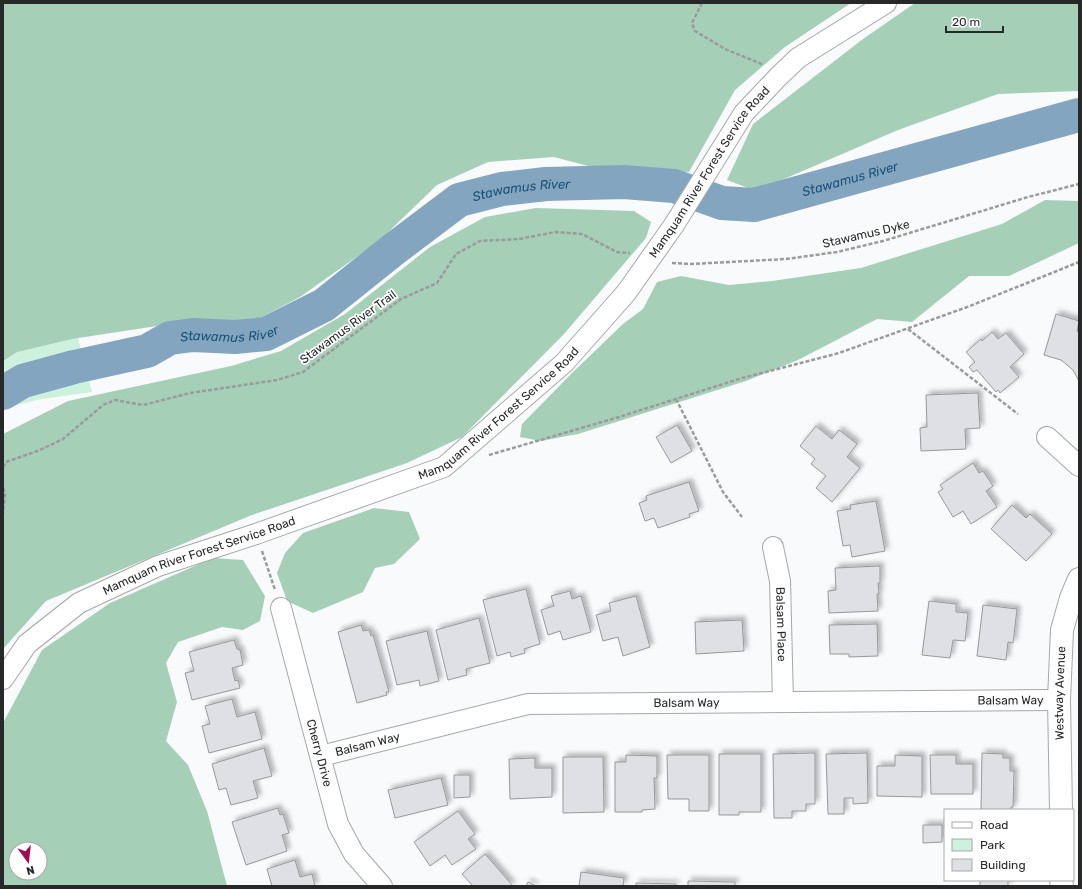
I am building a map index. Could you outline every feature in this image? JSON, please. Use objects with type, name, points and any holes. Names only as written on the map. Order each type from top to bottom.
[{"type":"street","name":"Mamquam River Forest Service Road","points":[[3,679],[27,644],[79,603],[158,566],[256,534],[444,467],[564,363],[626,294],[674,224],[744,113],[778,77],[798,58],[886,3]]},
{"type":"street","points":[[1047,437],[1079,466]]},
{"type":"street","name":"Balsam Place","points":[[773,547],[780,581],[783,702]]},
{"type":"street","name":"Westway Avenue","points":[[1061,809],[1059,700],[1062,630],[1071,598],[1079,579]]},
{"type":"street","name":"Cherry Drive","points":[[281,608],[338,824],[354,854],[382,886]]},
{"type":"street","name":"Balsam Way","points":[[321,756],[528,704],[1059,700]]},
{"type":"path","points":[[702,3],[692,23],[695,31],[725,49],[763,63],[769,71],[778,77]]},
{"type":"path","name":"Stawamus Dyke","points":[[653,256],[671,263],[691,264],[786,259],[837,252],[884,241],[1028,197],[1079,184]]},
{"type":"path","name":"Stawamus River Trail","points":[[3,467],[6,462],[40,450],[63,439],[103,405],[115,400],[143,405],[190,393],[277,380],[303,372],[402,299],[437,282],[456,254],[480,241],[519,238],[563,232],[582,234],[617,252],[653,256]]},
{"type":"path","points":[[482,457],[738,379],[839,353],[970,306],[1079,262]]},
{"type":"path","points":[[908,329],[1018,414]]},
{"type":"path","points":[[676,399],[723,492],[742,517]]},
{"type":"path","points":[[3,488],[5,493],[3,513]]},
{"type":"path","points":[[256,534],[281,608]]},
{"type":"green space","points":[[3,3],[851,3],[785,47],[735,90],[689,172],[588,166],[554,157],[488,162],[437,185],[379,241],[300,297],[256,320],[183,322],[72,339],[17,352],[3,361]]},
{"type":"green space","points":[[915,3],[1079,3],[1079,91],[998,94],[898,130],[756,191],[727,180],[753,124],[863,39]]},
{"type":"green space","points":[[3,50],[92,392],[36,400],[3,409]]},
{"type":"green space","points":[[1045,200],[1079,201],[1079,243],[1009,276],[969,276],[912,322],[877,319],[798,360],[746,381],[578,434],[541,441],[520,437],[522,424],[623,324],[643,309],[657,282],[681,276],[729,285],[772,281],[861,268],[1002,224]]},
{"type":"green space","points":[[536,208],[634,211],[651,222],[646,238],[564,334],[462,437],[407,463],[252,515],[46,601],[3,649],[3,434],[68,401],[231,366],[281,351],[345,314],[430,247],[485,217]]},
{"type":"green space","points":[[374,508],[409,512],[420,539],[394,564],[375,568],[363,592],[313,613],[287,601],[277,573],[285,553],[303,533]]},
{"type":"green space","points":[[213,558],[243,560],[265,596],[260,621],[243,630],[222,627],[178,642],[166,663],[177,702],[166,741],[188,765],[207,811],[227,886],[3,886],[3,723],[42,650],[110,603]]},
{"type":"building","points":[[1056,314],[1079,321],[1077,331],[1079,333],[1079,381],[1073,370],[1061,360],[1044,355]]},
{"type":"building","points":[[992,332],[998,339],[1006,333],[1024,354],[1010,367],[1019,377],[1000,393],[998,390],[996,392],[977,370],[973,372],[969,367],[975,362],[966,352]]},
{"type":"building","points":[[978,393],[980,428],[965,429],[966,449],[921,451],[920,428],[927,427],[926,395]]},
{"type":"building","points":[[677,425],[692,451],[671,463],[656,437]]},
{"type":"building","points":[[816,426],[832,439],[839,430],[857,444],[847,457],[860,468],[832,502],[816,488],[826,476],[811,464],[815,459],[800,446]]},
{"type":"building","points":[[973,463],[979,473],[983,471],[993,486],[986,491],[997,507],[971,524],[963,511],[953,517],[938,492],[943,489],[940,485]]},
{"type":"building","points":[[689,482],[699,511],[689,514],[690,517],[658,528],[654,518],[645,521],[639,503],[647,500],[646,496]]},
{"type":"building","points":[[876,501],[885,551],[852,557],[850,545],[843,546],[837,511],[851,509],[850,505]]},
{"type":"building","points":[[1012,505],[1026,518],[1030,514],[1052,534],[1026,561],[991,529]]},
{"type":"building","points":[[880,566],[880,583],[878,583],[879,594],[877,594],[878,611],[829,613],[828,591],[836,590],[835,568]]},
{"type":"building","points":[[526,589],[540,644],[524,649],[525,653],[511,657],[510,652],[497,656],[483,600]]},
{"type":"building","points":[[570,591],[572,599],[581,596],[591,632],[563,640],[560,631],[548,635],[541,610],[554,606],[551,596]]},
{"type":"building","points":[[636,596],[650,647],[623,656],[618,637],[603,641],[596,615],[611,611],[609,603]]},
{"type":"building","points":[[929,601],[956,604],[956,612],[968,613],[965,641],[953,640],[950,658],[922,655]]},
{"type":"building","points":[[983,605],[1017,609],[1013,643],[1008,642],[1006,660],[977,656]]},
{"type":"building","points":[[479,618],[490,663],[466,669],[467,675],[448,680],[436,630]]},
{"type":"building","points":[[742,620],[744,651],[696,654],[695,622]]},
{"type":"building","points":[[877,624],[878,656],[849,657],[849,654],[830,654],[829,625]]},
{"type":"building","points":[[361,625],[363,631],[369,630],[371,636],[373,635],[389,692],[386,692],[387,695],[357,703],[338,632]]},
{"type":"building","points":[[427,631],[439,681],[420,686],[419,680],[397,685],[386,641]]},
{"type":"building","points":[[234,640],[237,649],[240,650],[243,665],[232,668],[235,681],[238,680],[240,688],[192,700],[185,673],[194,671],[189,652]]},
{"type":"building","points":[[232,699],[237,717],[255,712],[262,739],[209,753],[202,726],[210,724],[205,706]]},
{"type":"building","points":[[264,748],[272,776],[253,781],[258,798],[231,805],[226,788],[219,790],[212,764]]},
{"type":"building","points":[[815,753],[815,804],[806,804],[806,811],[792,811],[792,818],[774,818],[773,754]]},
{"type":"building","points":[[867,753],[868,803],[853,804],[853,798],[844,798],[844,814],[828,814],[826,754]]},
{"type":"building","points":[[982,753],[1003,754],[1003,758],[1010,758],[1010,771],[1014,771],[1013,807],[1011,807],[1011,809],[981,809]]},
{"type":"building","points":[[719,754],[761,754],[761,812],[739,812],[739,815],[719,815]]},
{"type":"building","points":[[626,755],[657,756],[657,778],[654,778],[655,809],[642,810],[642,812],[615,812],[615,762],[626,762]]},
{"type":"building","points":[[667,755],[709,755],[709,811],[689,811],[689,799],[668,799]]},
{"type":"building","points":[[895,755],[922,756],[922,797],[877,796],[877,766],[895,766]]},
{"type":"building","points":[[930,755],[956,755],[956,764],[973,764],[973,794],[931,794]]},
{"type":"building","points":[[563,757],[603,757],[604,812],[563,813]]},
{"type":"building","points":[[535,758],[535,768],[552,768],[552,797],[510,799],[509,759]]},
{"type":"building","points":[[454,775],[470,775],[470,797],[454,798]]},
{"type":"building","points":[[441,778],[448,805],[395,818],[388,790]]},
{"type":"building","points":[[278,808],[280,815],[283,814],[289,833],[282,835],[287,851],[246,865],[232,822]]},
{"type":"building","points":[[458,811],[475,834],[468,839],[476,849],[452,865],[445,855],[430,866],[414,842]]},
{"type":"building","points":[[923,825],[942,825],[942,842],[923,843]]},
{"type":"building","points":[[485,854],[513,886],[473,886],[462,874]]},
{"type":"building","points":[[295,860],[300,877],[312,874],[315,886],[272,886],[267,869]]},
{"type":"building","points":[[581,872],[624,878],[623,886],[579,886]]},
{"type":"building","points":[[688,881],[735,882],[735,886],[688,886]]},
{"type":"building","points":[[980,881],[1008,881],[1008,886],[980,886]]},
{"type":"building","points":[[528,882],[536,886],[526,886]]},
{"type":"building","points":[[636,883],[676,884],[676,886],[636,886]]},
{"type":"waterway","name":"Stawamus River","points":[[3,393],[23,381],[74,367],[147,351],[170,338],[193,335],[235,337],[266,334],[324,305],[394,249],[459,200],[502,189],[546,184],[624,182],[674,186],[722,203],[754,205],[1079,115]]}]
